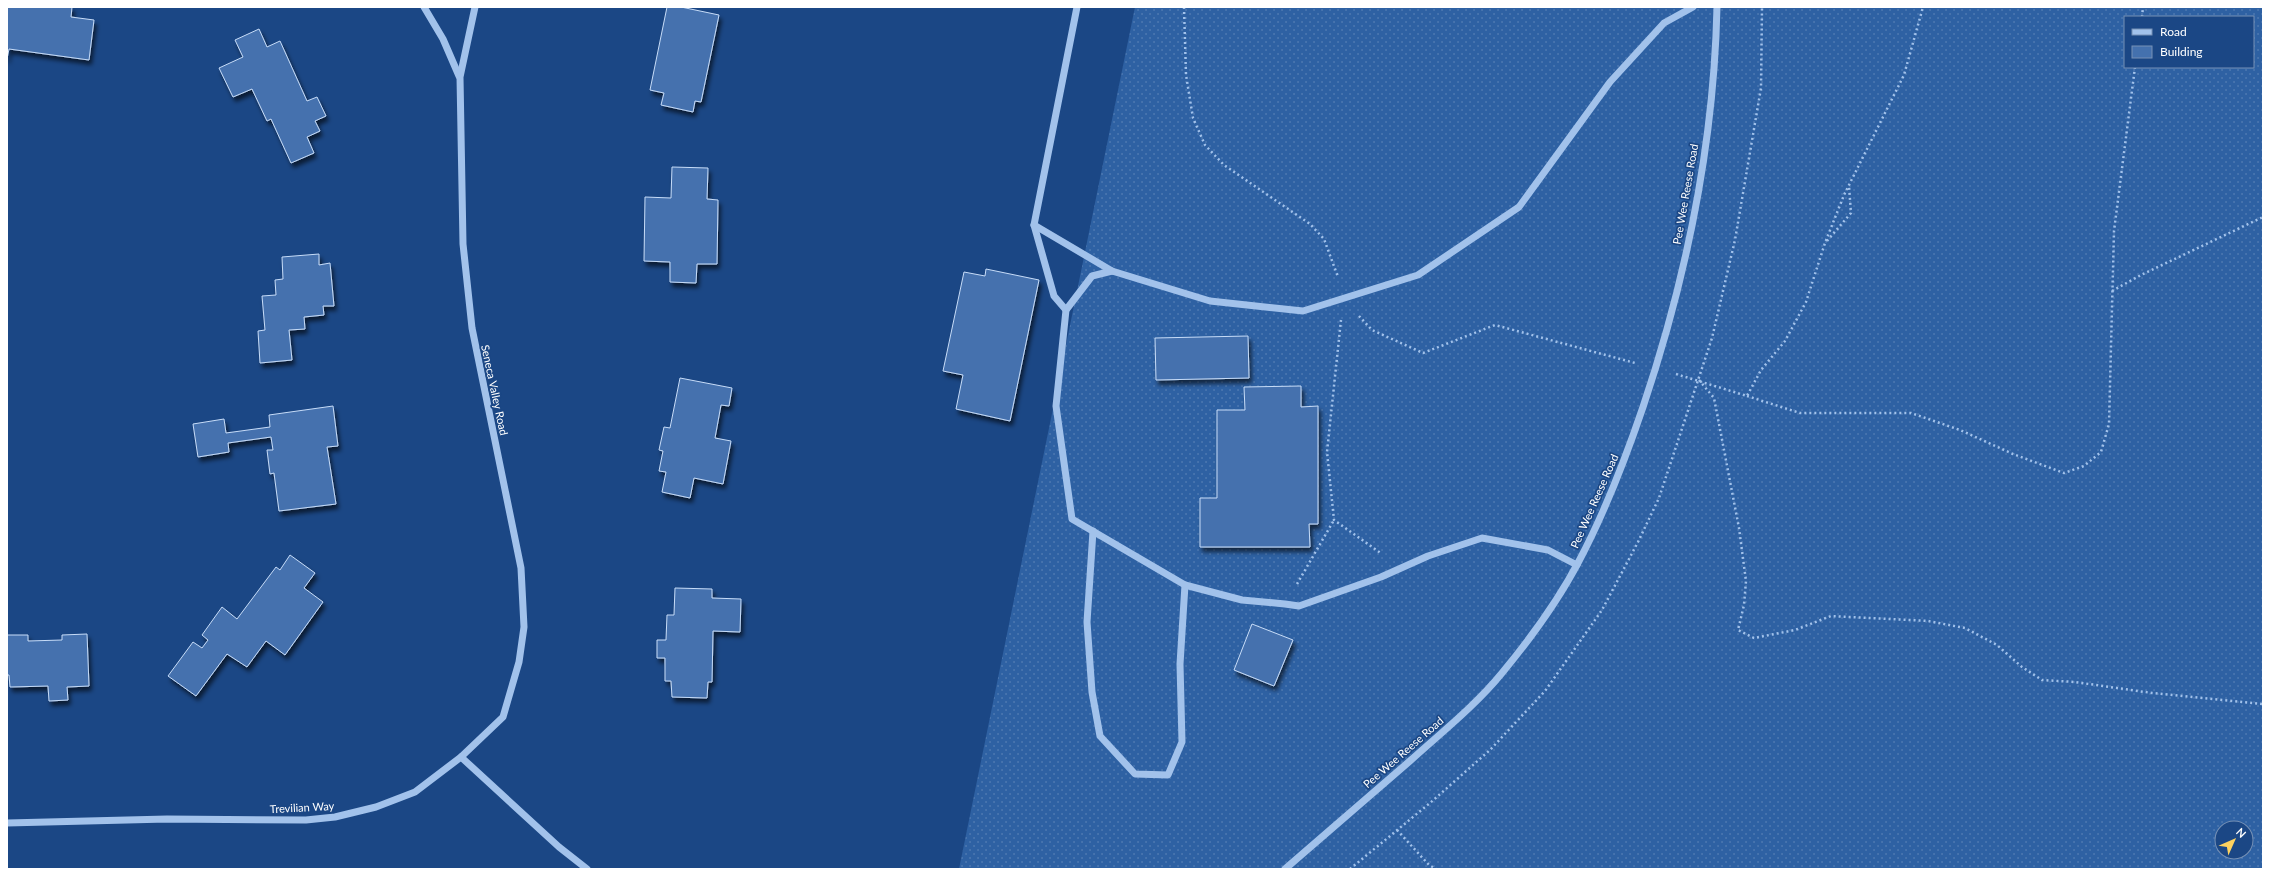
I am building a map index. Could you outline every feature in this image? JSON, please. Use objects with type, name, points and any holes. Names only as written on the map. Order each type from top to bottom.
[{"type":"street","points":[[424,7],[443,39],[460,77]]},
{"type":"street","name":"Seneca Valley Road","points":[[461,757],[503,717],[519,662],[524,627],[520,568],[472,328],[463,244],[460,77],[474,7]]},
{"type":"street","points":[[1066,310],[1054,296],[1034,225],[1077,7]]},
{"type":"street","points":[[1034,225],[1112,271],[1210,301],[1303,311],[1418,275],[1519,207],[1610,82],[1664,23],[1693,7]]},
{"type":"street","name":"Pee Wee Reese Road","points":[[1285,869],[1454,722],[1501,675],[1546,616],[1577,565],[1621,472],[1656,368],[1681,277],[1703,164],[1716,53],[1717,7]]},
{"type":"street","points":[[1112,271],[1092,276],[1066,310],[1057,398],[1057,414],[1072,519],[1185,585],[1242,600],[1299,606],[1402,568],[1428,556],[1482,538],[1548,550],[1577,565]]},
{"type":"street","points":[[1093,532],[1087,622],[1092,692],[1100,736],[1135,774],[1168,775],[1182,742],[1180,664],[1185,585]]},
{"type":"street","points":[[461,757],[559,848],[587,869]]},
{"type":"street","name":"Trevilian Way","points":[[7,823],[167,819],[306,820],[335,817],[376,806],[415,792],[461,757]]},
{"type":"path","points":[[1184,7],[1186,75],[1192,111],[1205,145],[1224,165],[1310,224],[1324,239],[1344,298],[1372,330],[1423,353],[1496,325],[1629,361]]},
{"type":"path","points":[[1699,380],[1712,338],[1735,240],[1761,88],[1762,7]]},
{"type":"path","points":[[1747,396],[1761,370],[1785,341],[1806,302],[1825,243],[1849,186],[1904,75],[1923,7]]},
{"type":"path","points":[[1677,374],[1800,413],[1911,413],[1960,430],[2013,454],[2064,473],[2084,466],[2101,452],[2109,424],[2114,232],[2135,68]]},
{"type":"path","points":[[1825,243],[1851,213],[1849,186]]},
{"type":"path","points":[[2112,292],[2141,275],[2263,217]]},
{"type":"path","points":[[1285,604],[1334,520],[1327,452],[1344,298]]},
{"type":"path","points":[[1699,380],[1714,398],[1739,528],[1746,580],[1744,605],[1738,630],[1754,638],[1795,630],[1831,616],[1928,621],[1965,628],[1997,645],[2022,667],[2042,680],[2076,682],[2152,693],[2263,704]]},
{"type":"path","points":[[1334,520],[1402,568]]},
{"type":"path","points":[[1397,830],[1429,865],[1436,869]]},
{"type":"shaded area","points":[[1135,7],[2263,7],[2263,869],[959,869]]},
{"type":"building","points":[[7,7],[72,7],[71,17],[94,20],[89,60],[9,49],[7,59]]},
{"type":"building","points":[[667,7],[681,7],[719,15],[701,102],[695,101],[693,112],[661,105],[664,93],[650,90]]},
{"type":"building","points":[[259,29],[267,47],[280,41],[307,101],[317,97],[326,116],[315,121],[320,131],[307,137],[314,153],[291,163],[271,119],[267,121],[252,89],[233,97],[219,68],[243,57],[235,40]]},
{"type":"building","points":[[672,167],[708,168],[707,199],[718,200],[717,264],[697,264],[696,283],[670,282],[670,262],[644,261],[645,197],[671,198]]},
{"type":"building","points":[[319,254],[319,265],[330,263],[334,306],[323,306],[324,315],[304,317],[305,329],[289,330],[292,360],[260,363],[258,331],[265,330],[262,296],[276,295],[275,280],[283,279],[282,257]]},
{"type":"building","points":[[986,269],[1039,280],[1010,421],[956,409],[963,375],[943,371],[964,272],[985,276]]},
{"type":"building","points":[[1248,336],[1249,378],[1156,380],[1155,338]]},
{"type":"building","points":[[680,378],[732,388],[729,406],[721,405],[715,438],[731,441],[723,484],[694,478],[690,498],[662,492],[666,472],[659,471],[663,451],[659,450],[664,427],[670,428]]},
{"type":"building","points":[[1301,386],[1301,407],[1318,406],[1318,524],[1309,524],[1310,547],[1200,547],[1200,498],[1217,498],[1217,410],[1245,410],[1244,387]]},
{"type":"building","points":[[333,406],[338,446],[327,447],[336,504],[279,511],[274,473],[270,474],[267,450],[273,450],[271,437],[228,443],[229,452],[198,457],[193,424],[224,419],[226,433],[270,427],[269,415]]},
{"type":"building","points":[[290,555],[315,573],[304,588],[323,602],[285,655],[266,641],[247,667],[227,654],[196,696],[168,676],[193,642],[202,648],[208,640],[202,635],[222,607],[237,619],[276,567],[280,570]]},
{"type":"building","points":[[675,588],[712,589],[712,598],[741,599],[740,632],[713,631],[712,682],[708,682],[707,698],[672,697],[671,681],[665,681],[665,658],[657,658],[657,640],[666,640],[667,615],[674,615]]},
{"type":"building","points":[[1252,624],[1293,640],[1274,686],[1234,670]]},
{"type":"building","points":[[87,634],[89,686],[67,687],[68,700],[49,701],[48,686],[10,687],[9,675],[7,675],[7,635],[28,635],[28,641],[62,640],[62,635]]}]
